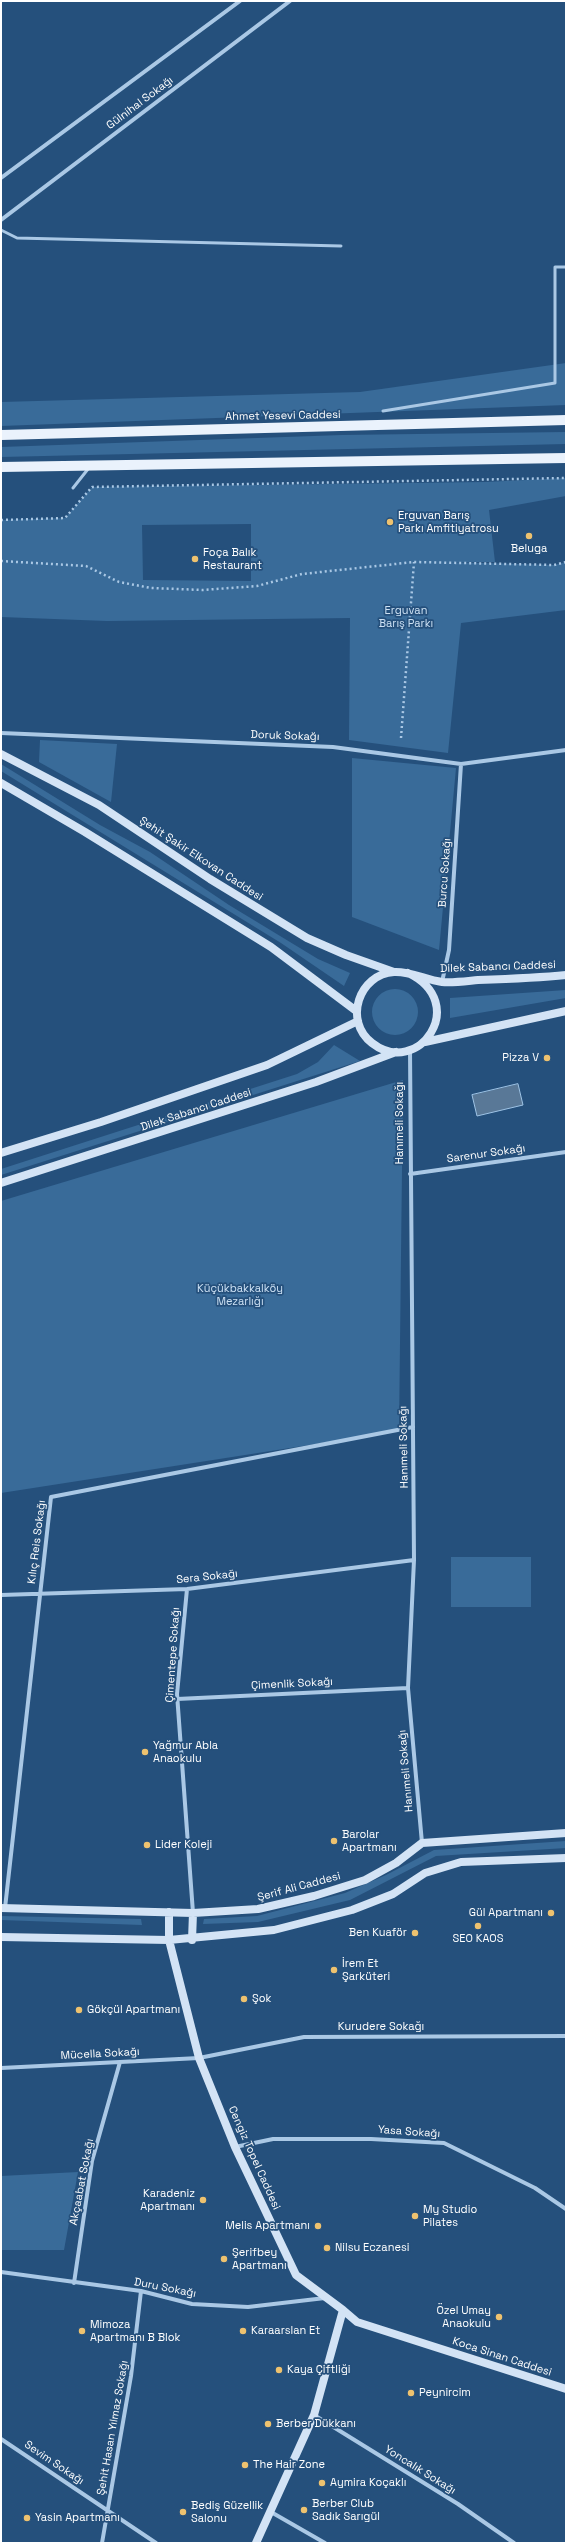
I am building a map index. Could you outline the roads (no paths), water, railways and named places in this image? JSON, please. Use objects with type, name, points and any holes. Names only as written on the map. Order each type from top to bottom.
[{"type":"main road","name":"Ahmet Yesevi Caddesi","points":[[1,435],[566,420]]},
{"type":"main road","points":[[1,467],[566,458]]},
{"type":"street","name":"Gülnihal Sokağı","points":[[1,178],[240,1]]},
{"type":"street","name":"Gülnihal Sokağı","points":[[1,220],[290,1]]},
{"type":"street","name":"Doruk Sokağı","points":[[1,733],[333,747],[461,764],[566,750]]},
{"type":"street","name":"Şehit Şakir Elkovan Caddesi","points":[[1,754],[99,805],[210,879],[306,938],[346,955],[394,972]]},
{"type":"street","name":"Burcu Sokağı","points":[[442,982],[449,950],[461,764]]},
{"type":"street","points":[[1,783],[85,832],[270,946],[355,1010]]},
{"type":"street","name":"Dilek Sabancı Caddesi","points":[[396,1052],[383,1050],[372,1043],[363,1033],[355,1010],[361,994],[369,983],[381,975],[394,972],[408,973],[442,982],[566,975]]},
{"type":"street","name":"Dilek Sabancı Caddesi","points":[[408,973],[421,979],[430,989],[436,1001],[438,1015],[434,1030],[425,1042]]},
{"type":"street","name":"Dilek Sabancı Caddesi","points":[[1,1183],[274,1096],[396,1052],[410,1050],[425,1042],[566,1011]]},
{"type":"street","name":"Dilek Sabancı Caddesi","points":[[1,1152],[101,1122],[267,1065],[358,1021]]},
{"type":"street","name":"Hanımeli Sokağı","points":[[410,1050],[414,1560],[408,1688],[422,1843]]},
{"type":"street","name":"Sarenur Sokağı","points":[[410,1174],[566,1152]]},
{"type":"street","name":"Kılıç Reis Sokağı","points":[[3,1908],[51,1497],[412,1427]]},
{"type":"street","name":"Sera Sokağı","points":[[1,1595],[187,1589],[414,1560]]},
{"type":"street","name":"Çimentepe Sokağı","points":[[187,1589],[177,1699],[193,1913]]},
{"type":"street","name":"Çimenlik Sokağı","points":[[177,1699],[408,1688]]},
{"type":"street","points":[[422,1843],[566,1833]]},
{"type":"street","name":"Şerif Ali Caddesi","points":[[3,1908],[193,1913],[258,1909],[314,1896],[365,1880],[396,1863],[422,1843]]},
{"type":"street","points":[[1,1937],[192,1940],[274,1930],[352,1910],[392,1894],[424,1873],[461,1862],[566,1858]]},
{"type":"street","name":"Cengiz Topel Caddesi","points":[[169,1912],[169,1940],[199,2058],[234,2147],[296,2275],[342,2310]]},
{"type":"street","points":[[192,1940],[193,1913]]},
{"type":"street","name":"Kurudere Sokağı","points":[[199,2058],[304,2037],[566,2036]]},
{"type":"street","name":"Mücella Sokağı","points":[[1,2068],[199,2058]]},
{"type":"street","name":"Akçaabat Sokağı","points":[[74,2283],[92,2161],[120,2062]]},
{"type":"street","name":"Yasa Sokağı","points":[[234,2147],[273,2138],[371,2138],[444,2142],[535,2188],[566,2209]]},
{"type":"street","name":"Duru Sokağı","points":[[1,2272],[141,2291],[192,2304],[248,2307],[326,2298]]},
{"type":"street","name":"Şehit Hasan Yılmaz Sokağı","points":[[102,2543],[131,2376],[141,2291]]},
{"type":"street","points":[[256,2543],[314,2415],[342,2310]]},
{"type":"street","name":"Koca Sinan Caddesi","points":[[342,2310],[357,2322],[566,2389]]},
{"type":"street","name":"Yoncalık Sokağı","points":[[314,2415],[458,2504],[514,2543]]},
{"type":"street","name":"Sevim Sokağı","points":[[1,2440],[156,2543]]},
{"type":"street","points":[[271,2512],[324,2543]]},
{"type":"lane","points":[[1,230],[17,238],[341,246]]},
{"type":"lane","points":[[382,411],[555,383],[555,267],[566,267]]},
{"type":"lane","points":[[73,488],[91,466]]},
{"type":"place","name":"Erguvan Barış Parkı Amfitiyatrosu","points":[[390,522]]},
{"type":"place","name":"Beluga","points":[[529,536]]},
{"type":"place","name":"Foça Balık Restaurant","points":[[195,559]]},
{"type":"place","name":"Pizza V","points":[[547,1058]]},
{"type":"place","name":"Yağmur Abla Anaokulu","points":[[145,1752]]},
{"type":"place","name":"Barolar Apartmanı","points":[[334,1841]]},
{"type":"place","name":"Lider Koleji","points":[[147,1845]]},
{"type":"place","name":"Gül Apartmanı","points":[[551,1913]]},
{"type":"place","name":"SEO KAOS","points":[[478,1926]]},
{"type":"place","name":"Ben Kuaför","points":[[415,1933]]},
{"type":"place","name":"İrem Et Şarküteri","points":[[334,1970]]},
{"type":"place","name":"Şok","points":[[244,1999]]},
{"type":"place","name":"Gökçül Apartmanı","points":[[79,2010]]},
{"type":"place","name":"Karadeniz Apartmanı","points":[[203,2200]]},
{"type":"place","name":"My Studio Pilates","points":[[415,2216]]},
{"type":"place","name":"Melis Apartmanı","points":[[318,2226]]},
{"type":"place","name":"Nilsu Eczanesi","points":[[327,2248]]},
{"type":"place","name":"Şerifbey Apartmanı","points":[[224,2259]]},
{"type":"place","name":"Özel Umay Anaokulu","points":[[499,2317]]},
{"type":"place","name":"Mimoza Apartmanı B Blok","points":[[82,2331]]},
{"type":"place","name":"Karaarslan Et","points":[[243,2331]]},
{"type":"place","name":"Kaya Çiftliği","points":[[279,2370]]},
{"type":"place","name":"Peynircim","points":[[411,2393]]},
{"type":"place","name":"Berber Dükkanı","points":[[268,2424]]},
{"type":"place","name":"The Hair Zone","points":[[245,2465]]},
{"type":"place","name":"Aymira Koçaklı","points":[[322,2483]]},
{"type":"place","name":"Berber Club Sadık Sarıgül","points":[[304,2510]]},
{"type":"place","name":"Bediş Güzellik Salonu","points":[[183,2512]]},
{"type":"place","name":"Yasin Apartmanı","points":[[27,2518]]},
{"type":"park label","name":"Erguvan Barış Parkı","points":[[406,617]]},
{"type":"park label","name":"Küçükbakkalköy Mezarlığı","points":[[240,1295]]}]
